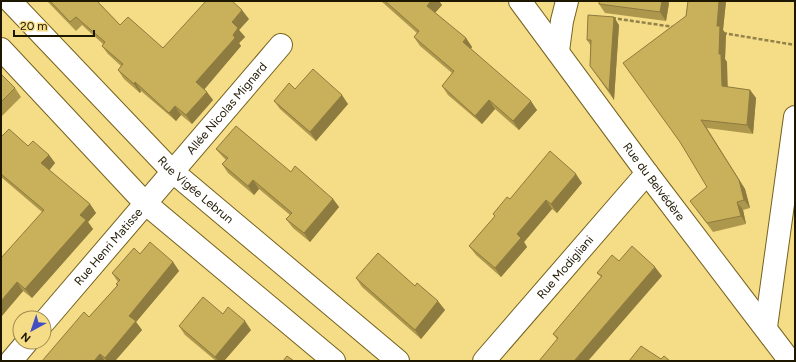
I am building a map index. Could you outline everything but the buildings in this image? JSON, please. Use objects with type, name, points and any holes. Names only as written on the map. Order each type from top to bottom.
[{"type":"street","name":"Rue du Belvédère","points":[[520,1],[646,173],[766,327],[790,361]]},
{"type":"street","points":[[558,51],[562,21],[567,1]]},
{"type":"street","name":"Rue Vigée Lebrun","points":[[8,6],[172,171],[398,361]]},
{"type":"street","name":"Allée Nicolas Mignard","points":[[172,171],[281,45]]},
{"type":"street","points":[[1,49],[145,203],[334,361]]},
{"type":"street","points":[[766,327],[795,117]]},
{"type":"street","name":"Rue Henri Matisse","points":[[52,313],[172,171]]},
{"type":"street","name":"Rue Modigliani","points":[[484,361],[646,173]]},
{"type":"street","points":[[11,361],[20,350]]},
{"type":"path","points":[[611,18],[681,28]]},
{"type":"path","points":[[720,33],[793,43],[795,45]]}]
